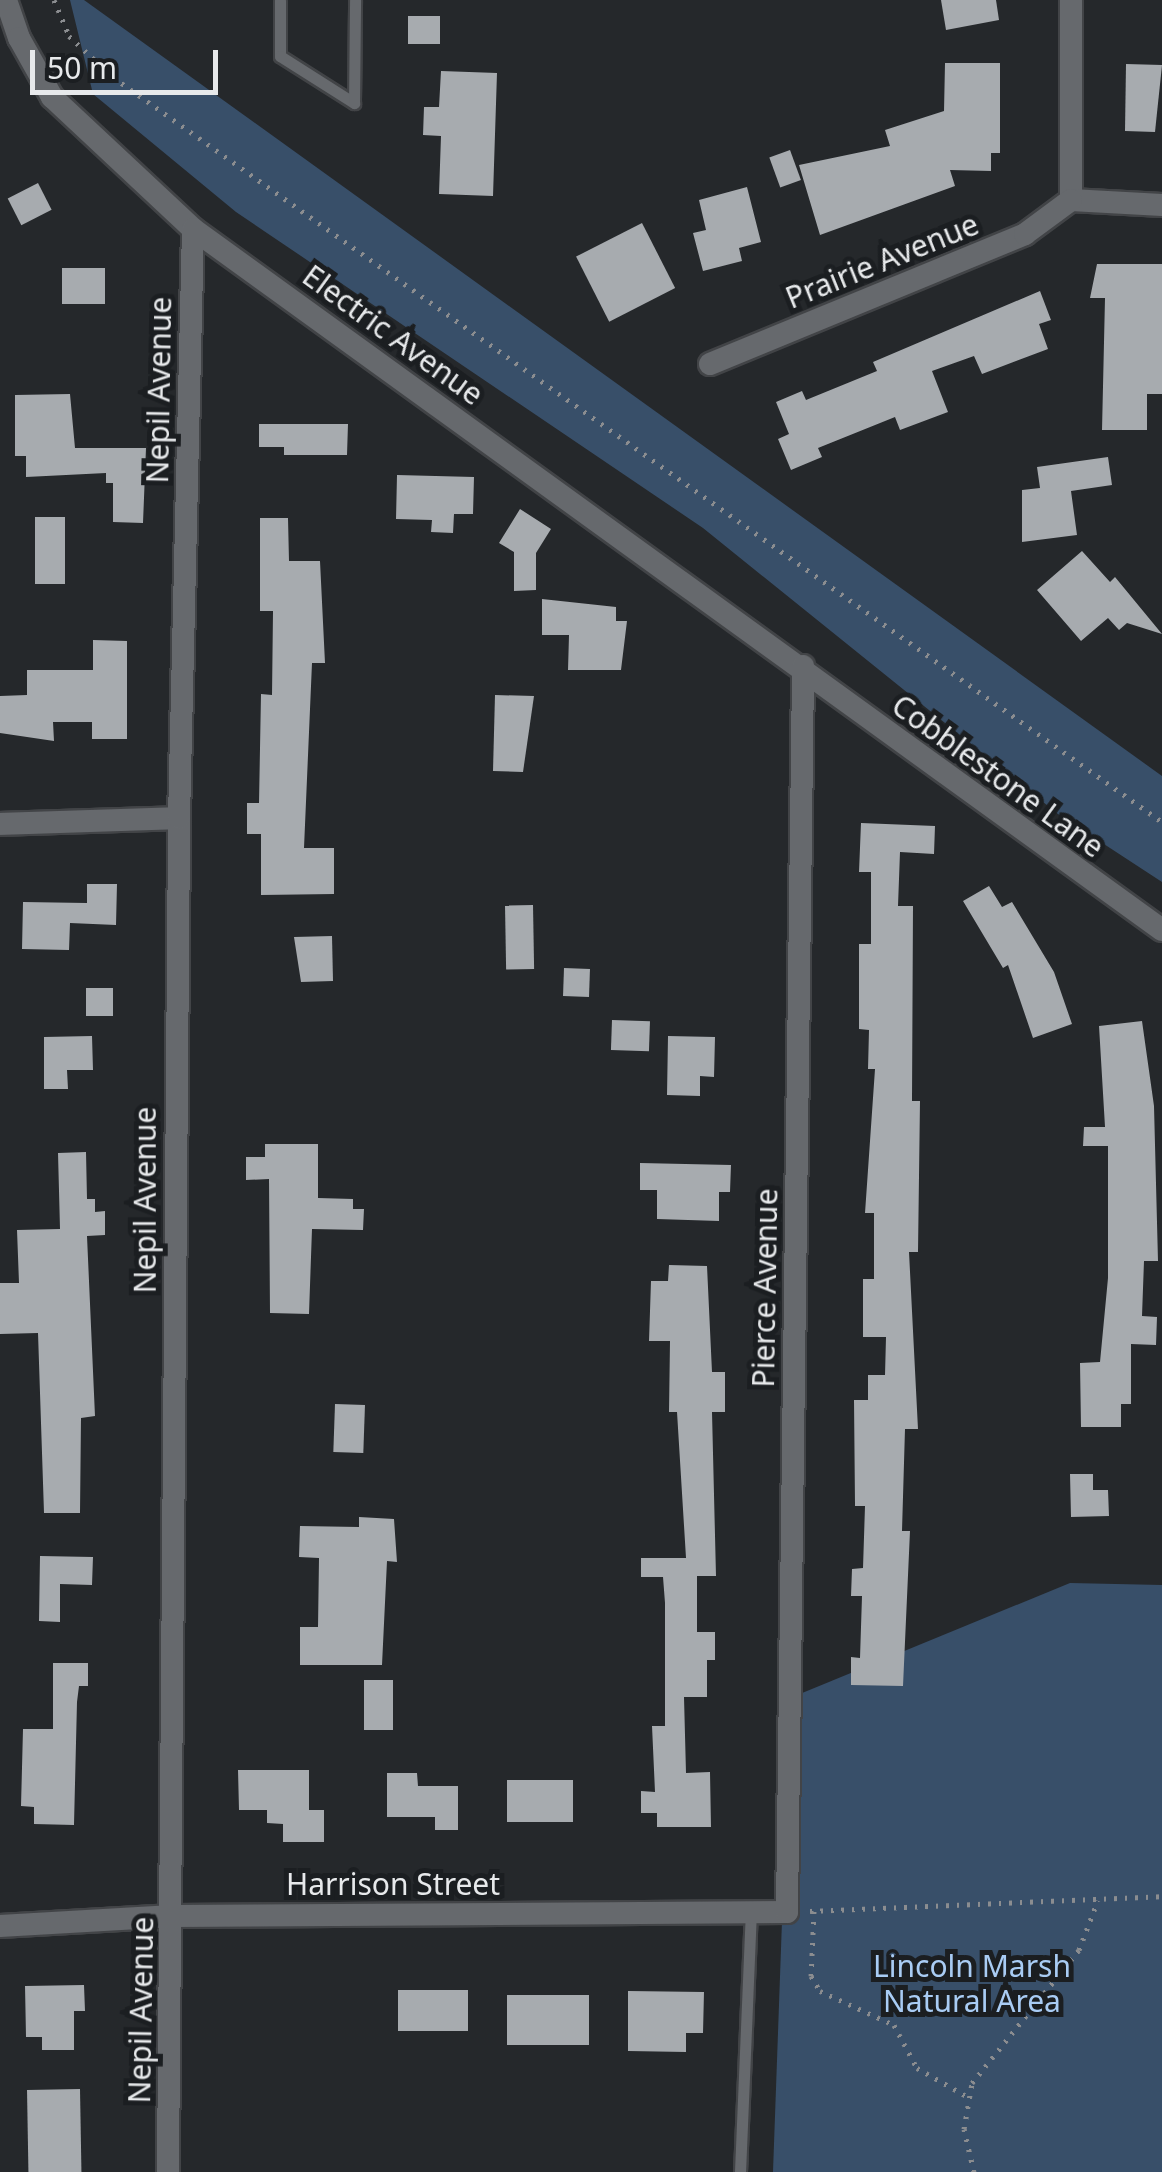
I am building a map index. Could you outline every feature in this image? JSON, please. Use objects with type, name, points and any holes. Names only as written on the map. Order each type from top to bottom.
[{"type":"street","name":"Electric Avenue","points":[[6,0],[19,38],[52,97],[193,229],[803,666]]},
{"type":"street","points":[[1071,0],[1070,200],[1162,206]]},
{"type":"street","name":"Prairie Avenue","points":[[710,364],[1025,234],[1070,200]]},
{"type":"street","name":"Nepil Avenue","points":[[168,2172],[179,818],[193,229]]},
{"type":"street","name":"Cobblestone Lane","points":[[803,666],[849,706],[1162,930]]},
{"type":"street","name":"Pierce Avenue","points":[[787,1912],[803,666]]},
{"type":"street","points":[[0,824],[179,818]]},
{"type":"street","name":"Harrison Street","points":[[0,1926],[173,1916],[787,1912]]},
{"type":"lane","points":[[280,0],[280,56],[354,103],[355,0]]},
{"type":"lane","points":[[740,2172],[751,1912]]},
{"type":"path","points":[[54,0],[70,36],[114,77],[1162,822]]},
{"type":"path","points":[[787,1912],[1162,1896]]},
{"type":"path","points":[[974,2172],[964,2129],[968,2097],[988,2060],[1078,1950],[1098,1900]]},
{"type":"path","points":[[814,1911],[811,1976],[820,1991],[894,2026],[917,2068],[968,2097]]},
{"type":"green space","points":[[70,0],[84,0],[1162,776],[1162,882],[1058,814],[703,528],[236,212],[93,94]]},
{"type":"green space","name":"Lincoln Marsh Natural Area","points":[[1070,1583],[1162,1585],[1162,2172],[773,2172],[790,1698]]},
{"type":"building","points":[[941,0],[996,0],[999,20],[946,30]]},
{"type":"building","points":[[408,16],[440,16],[440,44],[408,44]]},
{"type":"building","points":[[945,63],[1000,63],[1000,153],[991,153],[991,171],[950,170],[955,186],[820,235],[799,165],[890,146],[885,130],[944,111]]},
{"type":"building","points":[[1126,64],[1162,65],[1155,132],[1125,131]]},
{"type":"building","points":[[441,71],[497,73],[493,196],[439,194],[441,136],[423,135],[424,107],[439,107]]},
{"type":"building","points":[[790,150],[801,180],[780,188],[769,158]]},
{"type":"building","points":[[38,183],[52,210],[21,225],[8,198]]},
{"type":"building","points":[[747,187],[761,242],[739,248],[742,261],[703,271],[693,233],[706,230],[699,200]]},
{"type":"building","points":[[642,223],[675,288],[609,322],[576,257]]},
{"type":"building","points":[[1097,264],[1162,264],[1162,394],[1147,394],[1147,430],[1102,430],[1105,298],[1090,298]]},
{"type":"building","points":[[62,268],[105,268],[105,304],[62,304]]},
{"type":"building","points":[[1040,291],[1051,320],[1039,324],[1048,349],[982,374],[974,356],[932,371],[948,412],[900,430],[895,417],[818,448],[822,457],[791,470],[778,439],[789,434],[776,402],[802,391],[806,400],[877,371],[873,362]]},
{"type":"building","points":[[70,394],[75,448],[146,448],[143,523],[113,522],[113,483],[106,483],[106,473],[26,477],[26,456],[15,456],[15,395]]},
{"type":"building","points":[[259,424],[348,424],[347,455],[284,455],[284,447],[259,447]]},
{"type":"building","points":[[1108,457],[1112,485],[1071,491],[1077,535],[1022,542],[1022,490],[1040,488],[1037,467]]},
{"type":"building","points":[[397,475],[474,477],[473,514],[454,514],[453,533],[431,532],[432,520],[396,519]]},
{"type":"building","points":[[520,509],[551,529],[536,553],[536,590],[514,591],[514,552],[499,543]]},
{"type":"building","points":[[35,517],[65,517],[65,584],[35,584]]},
{"type":"building","points":[[260,518],[288,518],[289,561],[320,561],[325,663],[312,663],[304,848],[334,848],[334,894],[261,895],[261,834],[247,834],[247,803],[259,803],[261,694],[272,695],[273,611],[260,611]]},
{"type":"building","points":[[1082,551],[1110,582],[1115,577],[1162,634],[1127,623],[1119,630],[1108,618],[1081,641],[1037,590]]},
{"type":"building","points":[[542,599],[616,607],[616,621],[627,621],[621,670],[568,670],[569,635],[542,635]]},
{"type":"building","points":[[93,640],[127,641],[127,739],[92,739],[92,722],[53,722],[54,741],[0,733],[0,696],[27,695],[27,670],[93,670]]},
{"type":"building","points":[[495,695],[534,696],[523,772],[493,771]]},
{"type":"building","points":[[861,823],[935,826],[934,854],[900,852],[898,906],[913,906],[912,1101],[920,1101],[918,1252],[909,1252],[918,1429],[905,1429],[902,1531],[910,1531],[903,1686],[851,1685],[851,1657],[860,1658],[862,1596],[851,1596],[852,1569],[863,1568],[865,1506],[855,1506],[854,1400],[868,1400],[868,1375],[885,1375],[886,1337],[863,1337],[863,1279],[874,1279],[874,1213],[865,1213],[875,1069],[868,1069],[869,1030],[859,1029],[859,944],[871,944],[871,872],[859,872]]},
{"type":"building","points":[[87,884],[117,884],[116,925],[70,923],[69,950],[22,949],[23,902],[87,903]]},
{"type":"building","points":[[989,886],[1002,907],[1012,902],[1054,972],[1072,1024],[1033,1038],[1008,965],[1003,968],[963,901]]},
{"type":"building","points":[[505,905],[533,905],[534,969],[506,969]]},
{"type":"building","points":[[332,936],[333,981],[301,982],[294,937]]},
{"type":"building","points":[[564,968],[590,969],[589,997],[563,996]]},
{"type":"building","points":[[86,988],[113,988],[113,1016],[86,1016]]},
{"type":"building","points":[[612,1020],[650,1021],[649,1051],[611,1050]]},
{"type":"building","points":[[1142,1021],[1154,1106],[1158,1261],[1144,1261],[1142,1316],[1157,1317],[1156,1345],[1131,1344],[1131,1404],[1121,1404],[1121,1427],[1081,1427],[1080,1363],[1100,1362],[1108,1278],[1108,1146],[1083,1146],[1084,1127],[1105,1127],[1099,1026]]},
{"type":"building","points":[[92,1036],[93,1070],[67,1070],[68,1089],[44,1089],[44,1037]]},
{"type":"building","points":[[668,1036],[715,1037],[714,1077],[700,1076],[700,1096],[667,1095]]},
{"type":"building","points":[[265,1144],[318,1144],[318,1198],[353,1199],[353,1209],[364,1209],[363,1230],[312,1229],[309,1314],[270,1313],[269,1179],[246,1180],[246,1157],[265,1157]]},
{"type":"building","points":[[86,1152],[87,1199],[95,1199],[95,1212],[105,1211],[105,1235],[87,1236],[95,1416],[81,1418],[80,1513],[44,1513],[38,1333],[0,1334],[0,1283],[19,1283],[17,1230],[60,1229],[58,1153]]},
{"type":"building","points":[[640,1163],[731,1165],[730,1192],[719,1192],[719,1221],[657,1219],[657,1190],[640,1190]]},
{"type":"building","points":[[669,1265],[707,1266],[712,1372],[725,1372],[725,1412],[712,1412],[716,1576],[697,1576],[697,1632],[715,1632],[715,1660],[707,1660],[707,1697],[684,1697],[686,1773],[710,1772],[711,1827],[657,1827],[657,1813],[641,1813],[641,1791],[655,1792],[652,1726],[665,1726],[665,1603],[663,1577],[641,1577],[641,1558],[686,1558],[677,1412],[669,1412],[670,1341],[649,1341],[651,1281],[668,1281]]},
{"type":"building","points":[[335,1404],[365,1405],[363,1453],[333,1452]]},
{"type":"building","points":[[1070,1474],[1093,1474],[1093,1490],[1108,1490],[1109,1516],[1071,1517]]},
{"type":"building","points":[[359,1517],[394,1519],[397,1562],[387,1561],[382,1665],[300,1665],[300,1627],[318,1627],[319,1558],[299,1557],[300,1526],[359,1527]]},
{"type":"building","points":[[40,1556],[93,1557],[92,1585],[60,1584],[60,1622],[39,1621]]},
{"type":"building","points":[[53,1663],[88,1663],[88,1686],[79,1686],[77,1702],[74,1825],[34,1824],[34,1807],[21,1806],[23,1729],[53,1729]]},
{"type":"building","points":[[364,1680],[393,1680],[393,1730],[364,1730]]},
{"type":"building","points":[[238,1770],[309,1770],[309,1810],[324,1810],[324,1842],[283,1842],[283,1824],[267,1823],[267,1810],[239,1810]]},
{"type":"building","points":[[387,1773],[417,1773],[418,1786],[458,1786],[458,1830],[435,1830],[435,1817],[387,1817]]},
{"type":"building","points":[[507,1780],[573,1780],[573,1822],[507,1822]]},
{"type":"building","points":[[84,1985],[85,2011],[74,2011],[74,2050],[42,2050],[42,2037],[26,2037],[25,1986]]},
{"type":"building","points":[[398,1990],[468,1990],[468,2031],[398,2031]]},
{"type":"building","points":[[628,1991],[704,1992],[703,2033],[686,2033],[686,2052],[628,2051]]},
{"type":"building","points":[[507,1995],[589,1995],[589,2045],[507,2045]]},
{"type":"building","points":[[80,2089],[81,2172],[28,2172],[27,2090]]}]
